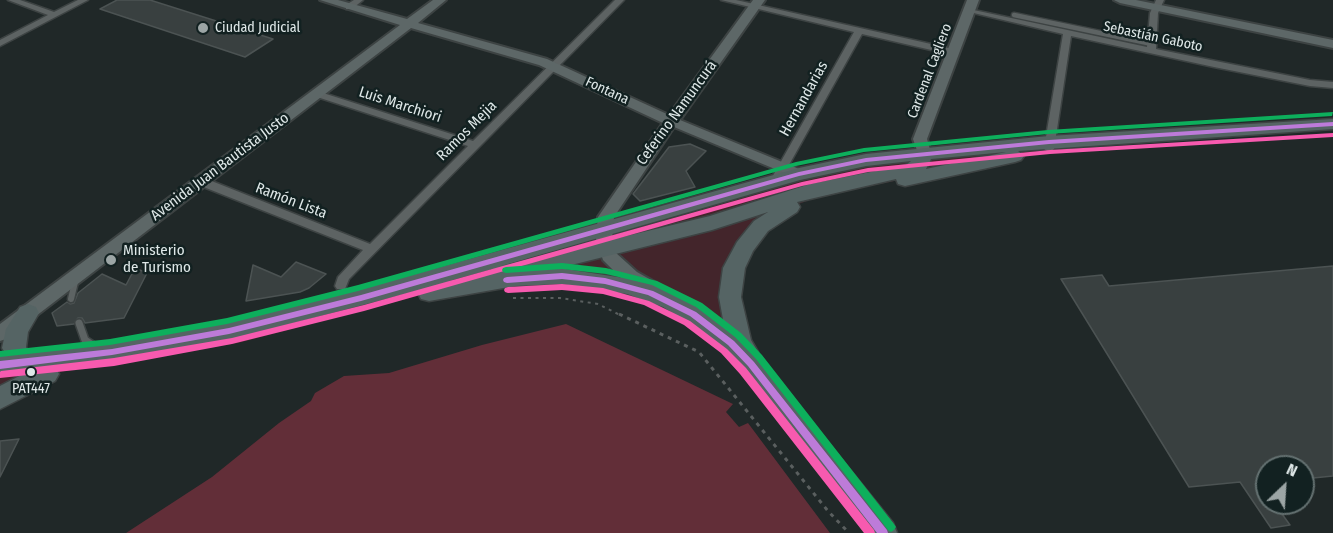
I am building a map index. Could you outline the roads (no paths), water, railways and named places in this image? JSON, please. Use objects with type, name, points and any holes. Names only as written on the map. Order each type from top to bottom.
[{"type":"highway","points":[[0,380],[238,343],[429,293],[605,240],[785,175],[866,160],[924,153],[1333,124]]},
{"type":"highway","points":[[758,373],[735,326],[730,297],[731,282],[744,247],[761,226],[771,218],[798,203],[818,197],[1049,145]]},
{"type":"highway","points":[[28,313],[17,329],[11,364],[112,352],[208,336],[605,240],[712,222],[810,191],[912,171],[921,164],[924,153]]},
{"type":"highway","points":[[429,293],[515,278],[540,276],[584,278],[650,293],[693,314],[731,343],[758,373],[883,533]]},
{"type":"highway","points":[[341,286],[346,293],[362,298]]},
{"type":"highway","points":[[0,398],[47,374]]},
{"type":"main road","name":"Fontana","points":[[326,0],[347,3],[409,24],[554,66],[785,175]]},
{"type":"main road","name":"Avenida Juan Bautista Justo","points":[[0,334],[440,0]]},
{"type":"main road","points":[[1119,0],[1158,4],[1333,44]]},
{"type":"main road","name":"Ceferino Namuncurá","points":[[605,240],[609,210],[757,3]]},
{"type":"main road","name":"Cardenal Cagliero","points":[[924,153],[921,140],[971,6]]},
{"type":"main road","points":[[605,240],[615,263],[631,277],[681,304],[711,326]]},
{"type":"street","points":[[12,0],[55,15]]},
{"type":"street","points":[[0,44],[84,0]]},
{"type":"street","name":"Ramos Mejia","points":[[341,286],[344,277],[620,0]]},
{"type":"street","points":[[725,0],[757,3],[859,31],[953,52]]},
{"type":"street","points":[[1152,47],[1154,13],[1158,4]]},
{"type":"street","name":"Sebastián Gaboto","points":[[971,6],[1067,33],[1152,47],[1310,83],[1333,85]]},
{"type":"street","name":"Hernandarias","points":[[785,175],[859,31]]},
{"type":"street","points":[[1049,145],[1067,33]]},
{"type":"street","name":"Luis Marchiori","points":[[316,94],[474,145]]},
{"type":"street","name":"Ramón Lista","points":[[200,182],[372,249]]},
{"type":"lane","points":[[1014,15],[1152,47]]},
{"type":"lane","points":[[70,299],[78,274]]},
{"type":"lane","points":[[79,323],[85,340],[92,346],[112,352]]},
{"type":"place","name":"Ciudad Judicial","points":[[203,28]]},
{"type":"place","name":"Ministerio de Turismo","points":[[111,260]]},
{"type":"place","name":"PAT447","points":[[31,372]]}]
